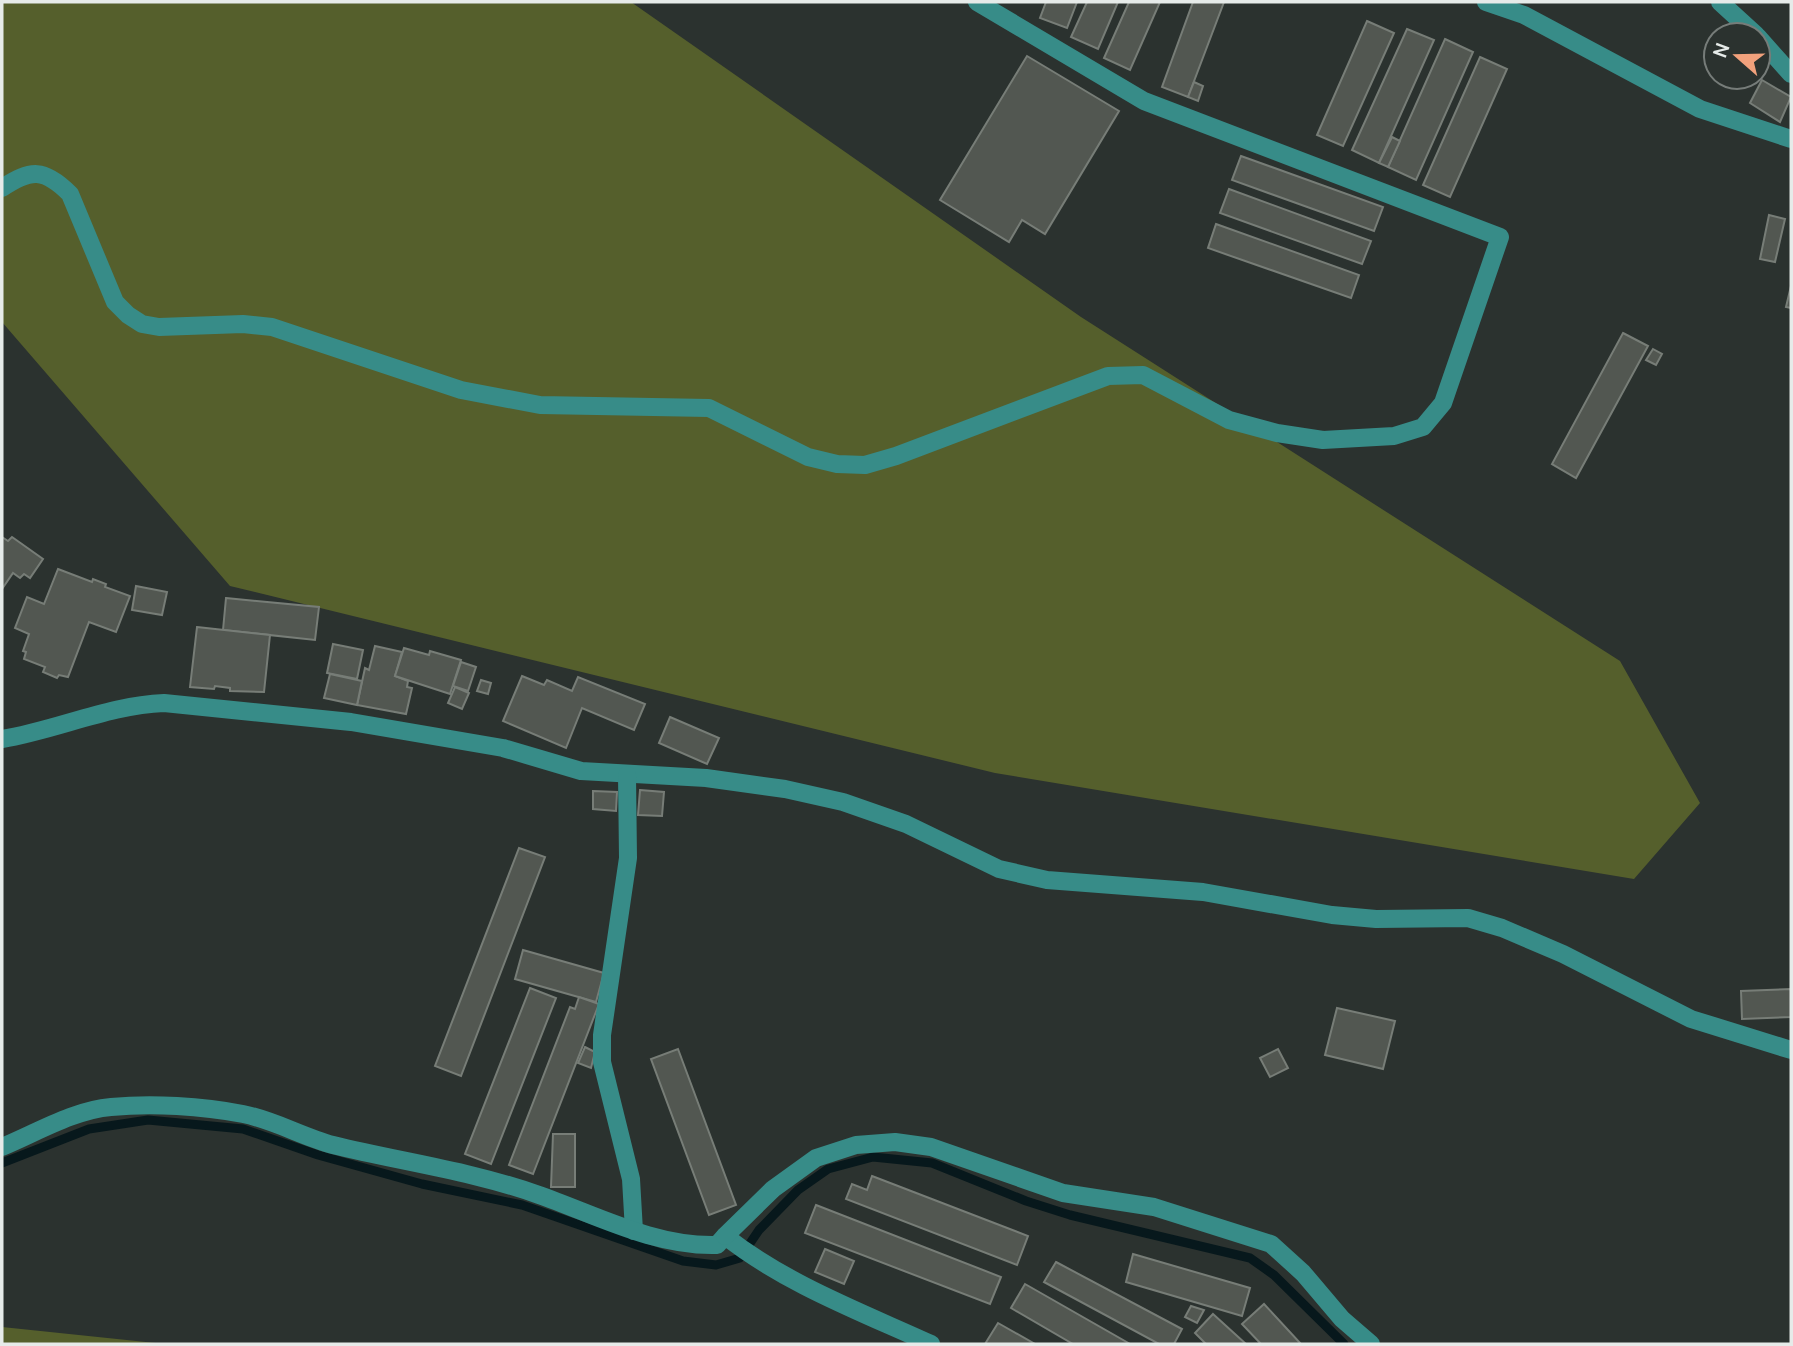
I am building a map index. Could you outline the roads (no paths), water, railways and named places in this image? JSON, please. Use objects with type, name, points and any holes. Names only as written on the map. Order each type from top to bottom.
[{"type":"street","points":[[1486,2],[1524,15],[1700,109],[1791,139]]},
{"type":"street","points":[[1720,2],[1741,21]]},
{"type":"street","points":[[2,188],[33,173],[57,180],[70,194],[116,302],[142,324],[159,327],[243,324],[272,327],[461,390],[540,405],[709,408],[808,457],[837,464],[865,465],[896,456],[1108,376],[1143,375],[1229,420],[1277,433],[1323,440],[1394,436],[1423,427],[1443,403],[1500,237],[1143,102],[982,4]]},
{"type":"street","points":[[1772,53],[1791,74]]},
{"type":"street","points":[[2,739],[35,733],[136,704],[164,703],[351,722],[503,748],[581,771],[706,778],[843,802],[906,824],[999,869],[1047,880],[1203,892],[1332,915],[1376,919],[1468,918],[1502,928],[1563,954],[1690,1019],[1791,1050]]},
{"type":"street","points":[[627,775],[628,858],[602,1035],[602,1062],[631,1179],[634,1231]]},
{"type":"street","points":[[2,1147],[75,1116],[108,1107],[149,1106],[244,1114],[330,1144],[477,1176],[526,1190],[634,1231],[699,1246],[731,1241],[773,1189],[816,1158],[856,1145],[895,1142],[931,1147],[1063,1193],[1154,1208],[1271,1244],[1303,1273],[1342,1319],[1371,1344]]},
{"type":"street","points":[[731,1241],[756,1259],[812,1290],[931,1344]]},
{"type":"waterway","points":[[2,1163],[89,1129],[148,1120],[243,1129],[318,1155],[422,1184],[522,1205],[683,1261],[716,1265],[740,1258],[759,1230],[798,1190],[828,1169],[873,1157],[932,1163],[1026,1201],[1070,1215],[1250,1258],[1274,1275],[1344,1344]]}]
